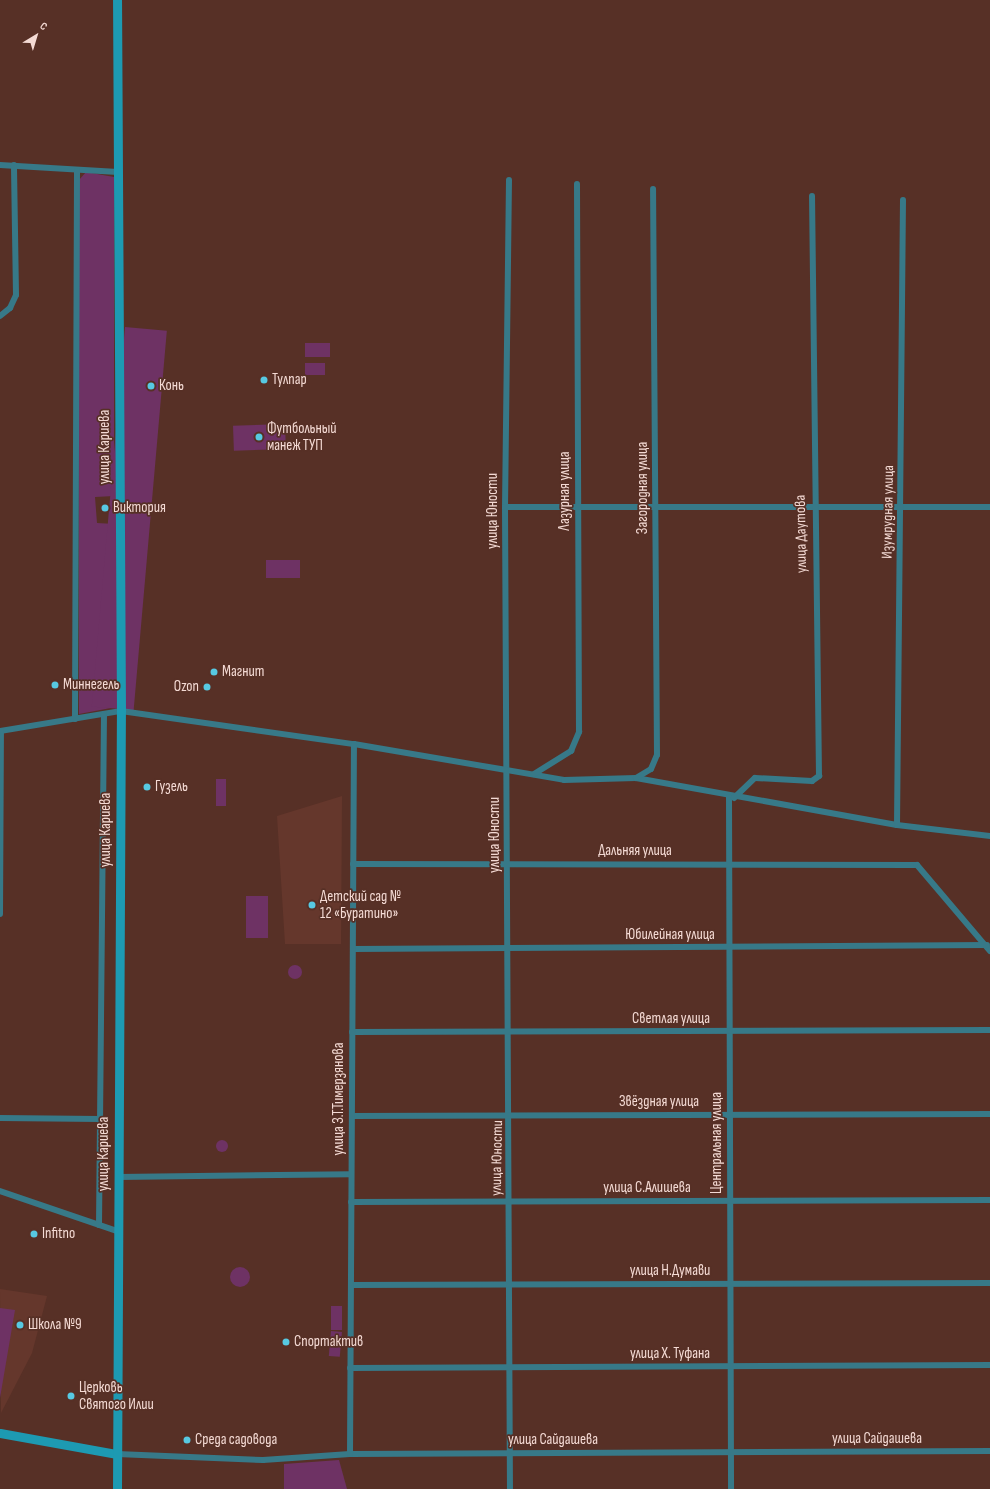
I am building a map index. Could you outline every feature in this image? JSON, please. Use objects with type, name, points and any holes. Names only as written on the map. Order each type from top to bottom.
[{"type":"main road","name":"улица Кариева","points":[[117,0],[121,711],[117,1231],[117,1489]]},
{"type":"main road","points":[[0,1434],[116,1454]]},
{"type":"street","points":[[0,165],[77,171],[118,172]]},
{"type":"street","points":[[0,316],[10,308],[16,295],[14,165]]},
{"type":"street","points":[[75,719],[77,171]]},
{"type":"street","name":"улица Юности","points":[[509,180],[505,507],[511,1116],[509,1201],[510,1489]]},
{"type":"street","name":"Лазурная улица","points":[[534,774],[571,751],[579,732],[577,184]]},
{"type":"street","name":"Загородная улица","points":[[636,778],[651,769],[657,755],[652,189]]},
{"type":"street","name":"улица Даутова","points":[[731,798],[755,778],[812,781],[819,776],[813,508],[812,196]]},
{"type":"street","name":"Изумрудная улица","points":[[897,825],[902,508],[903,200]]},
{"type":"street","points":[[505,507],[990,507]]},
{"type":"street","points":[[0,914],[1,731],[121,711],[354,744],[564,780],[636,778],[731,798],[897,825],[990,836]]},
{"type":"street","points":[[99,1225],[104,714]]},
{"type":"street","name":"улица З.Т.Тимерзянова","points":[[350,1454],[354,744]]},
{"type":"street","name":"Центральная улица","points":[[731,798],[728,865],[731,1489]]},
{"type":"street","name":"Дальняя улица","points":[[353,864],[917,865],[988,948]]},
{"type":"street","name":"Юбилейная улица","points":[[353,949],[988,948]]},
{"type":"street","name":"Светлая улица","points":[[352,1032],[990,1030]]},
{"type":"street","name":"Звёздная улица","points":[[352,1116],[990,1114]]},
{"type":"street","points":[[0,1118],[100,1118]]},
{"type":"street","points":[[118,1177],[351,1174]]},
{"type":"street","points":[[0,1191],[117,1231]]},
{"type":"street","name":"улица С.Алишева","points":[[351,1202],[990,1200]]},
{"type":"street","name":"улица Н.Думави","points":[[351,1285],[990,1283]]},
{"type":"street","name":"улица Х. Туфана","points":[[350,1368],[990,1366]]},
{"type":"street","name":"улица Сайдашева","points":[[116,1454],[263,1460],[350,1454],[990,1451]]},
{"type":"shaded area","points":[[86,172],[114,177],[114,496],[95,497],[97,523],[114,524],[116,707],[79,714],[79,180]]},
{"type":"shaded area","points":[[125,327],[167,331],[134,710],[92,707]]},
{"type":"shaded area","points":[[305,343],[330,343],[330,357],[305,357]]},
{"type":"shaded area","points":[[305,363],[325,363],[325,375],[305,375]]},
{"type":"shaded area","name":"Футбольный манеж ТУП","points":[[285,424],[286,449],[234,451],[233,426]]},
{"type":"shaded area","points":[[266,560],[300,560],[300,578],[266,578]]},
{"type":"shaded area","points":[[216,779],[226,779],[226,806],[216,806]]},
{"type":"shaded area","name":"Детский сад № 12 «Буратино»","points":[[342,796],[341,944],[285,944],[277,816]]},
{"type":"shaded area","points":[[246,896],[268,896],[268,938],[246,938]]},
{"type":"shaded area","points":[[295,965],[300,967],[302,972],[300,977],[295,979],[290,977],[288,972],[290,967]]},
{"type":"shaded area","points":[[220,1140],[224,1140],[228,1146],[224,1152],[220,1152],[216,1148],[216,1144]]},
{"type":"shaded area","points":[[240,1267],[247,1270],[250,1277],[247,1284],[240,1287],[233,1284],[230,1277],[233,1270]]},
{"type":"shaded area","name":"Школа №9","points":[[0,1289],[47,1296],[32,1353],[1,1413]]},
{"type":"shaded area","points":[[331,1306],[342,1306],[342,1330],[331,1330]]},
{"type":"shaded area","points":[[0,1308],[15,1310],[0,1398]]},
{"type":"shaded area","points":[[331,1331],[342,1332],[340,1357],[329,1356]]},
{"type":"shaded area","points":[[339,1460],[347,1489],[284,1489],[284,1464]]},
{"type":"place","name":"Тулпар","points":[[264,380]]},
{"type":"place","name":"Конь","points":[[151,386]]},
{"type":"place","name":"Футбольный манеж ТУП","points":[[259,437]]},
{"type":"place","name":"Виктория","points":[[105,508]]},
{"type":"place","name":"Магнит","points":[[214,672]]},
{"type":"place","name":"Миннегель","points":[[55,685]]},
{"type":"place","name":"Ozon","points":[[207,687]]},
{"type":"place","name":"Гузель","points":[[147,787]]},
{"type":"place","name":"Детский сад № 12 «Буратино»","points":[[312,905]]},
{"type":"place","name":"Infitno","points":[[34,1234]]},
{"type":"place","name":"Школа №9","points":[[20,1325]]},
{"type":"place","name":"Спортактив","points":[[286,1342]]},
{"type":"place","name":"Церковь Святого Илии","points":[[71,1396]]},
{"type":"place","name":"Среда садовода","points":[[187,1440]]}]
